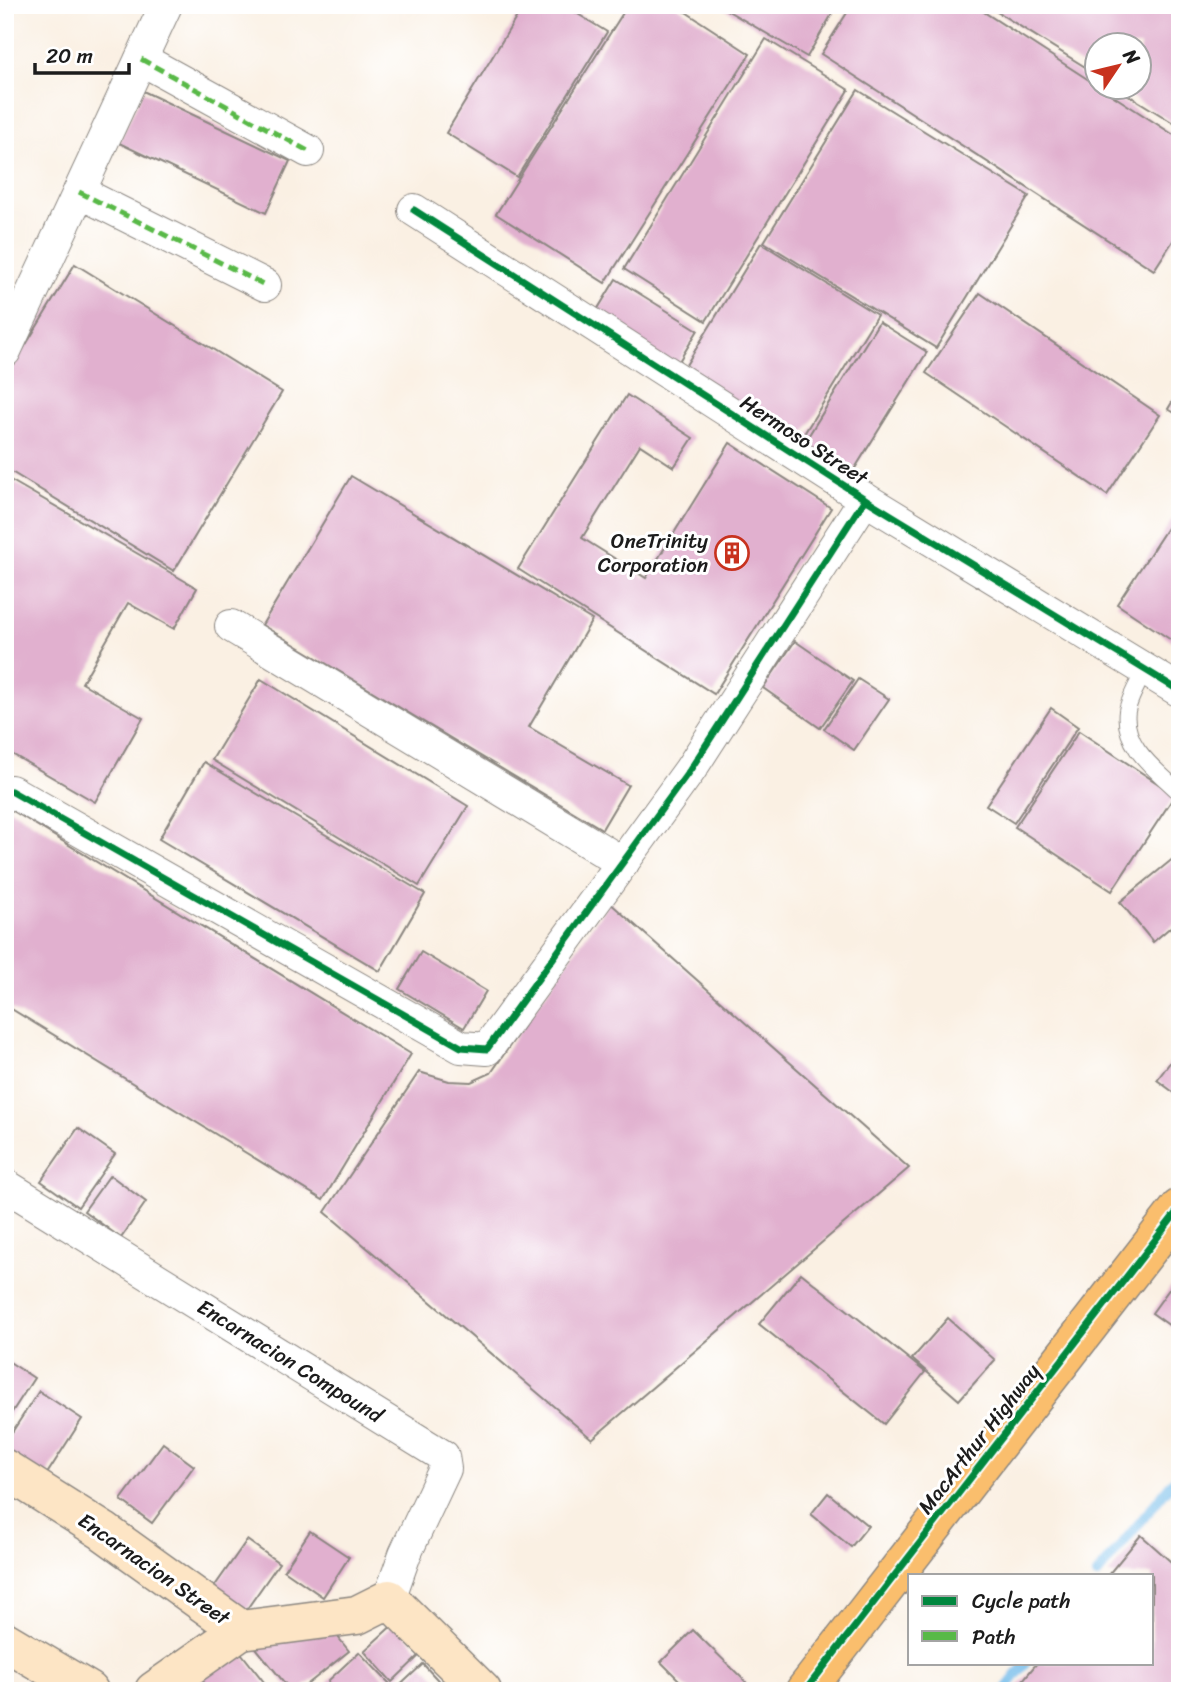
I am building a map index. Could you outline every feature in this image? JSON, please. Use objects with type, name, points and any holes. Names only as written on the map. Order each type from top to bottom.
[{"type":"highway","name":"MacArthur Highway","points":[[805,1691],[1180,1208]]},
{"type":"street","points":[[5,351],[166,5]]},
{"type":"street","points":[[141,59],[308,151]]},
{"type":"street","points":[[79,192],[265,285]]},
{"type":"street","name":"Hermoso Street","points":[[414,210],[865,499],[1180,691]]},
{"type":"street","points":[[11,791],[461,1047],[487,1049],[691,771],[865,499]]},
{"type":"street","points":[[230,626],[623,863]]},
{"type":"street","name":"Encarnacion Compound","points":[[5,1185],[443,1456],[445,1469],[405,1554],[389,1599]]},
{"type":"street","name":"Encarnacion Street","points":[[5,1469],[103,1531],[241,1630],[357,1615],[389,1599]]},
{"type":"street","points":[[389,1599],[482,1691]]},
{"type":"street","points":[[154,1691],[241,1630]]},
{"type":"street","points":[[5,1641],[89,1691]]},
{"type":"lane","points":[[1145,670],[1127,710],[1128,733],[1137,750],[1180,793]]},
{"type":"building","points":[[524,5],[563,5],[607,32],[517,177],[446,133]]},
{"type":"building","points":[[628,5],[675,5],[750,54],[605,283],[496,214]]},
{"type":"building","points":[[718,5],[829,5],[835,9],[807,57]]},
{"type":"building","points":[[852,5],[973,5],[1084,77],[1084,102],[1123,102],[1180,139],[1180,230],[1154,270],[821,54]]},
{"type":"building","points":[[986,5],[1180,5],[1180,127],[1140,102],[1154,102],[1154,32],[1084,32],[1084,66]]},
{"type":"building","points":[[766,39],[849,90],[706,321],[624,269]]},
{"type":"building","points":[[858,90],[1029,196],[936,348],[764,242]]},
{"type":"building","points":[[143,91],[290,161],[266,213],[119,143]]},
{"type":"building","points":[[761,243],[877,315],[799,442],[683,370]]},
{"type":"building","points":[[75,264],[282,392],[174,571],[5,468],[5,379]]},
{"type":"building","points":[[616,279],[698,330],[673,371],[591,320]]},
{"type":"building","points":[[980,293],[1160,415],[1107,495],[926,373]]},
{"type":"building","points":[[879,322],[927,352],[852,473],[804,443]]},
{"type":"building","points":[[1180,389],[1180,416],[1168,409]]},
{"type":"building","name":"OneTrinity Corporation","points":[[627,395],[693,438],[674,467],[640,445],[582,538],[646,578],[730,443],[831,508],[714,694],[518,569]]},
{"type":"building","points":[[351,476],[592,620],[529,727],[628,785],[602,829],[262,625]]},
{"type":"building","points":[[5,477],[197,588],[174,629],[128,603],[82,683],[143,718],[95,802],[5,750]]},
{"type":"building","points":[[1173,519],[1180,524],[1180,646],[1117,604]]},
{"type":"building","points":[[795,641],[853,681],[820,728],[763,688]]},
{"type":"building","points":[[261,679],[468,806],[419,886],[212,760]]},
{"type":"building","points":[[858,679],[889,699],[854,750],[824,729]]},
{"type":"building","points":[[1051,708],[1078,727],[1014,823],[986,805]]},
{"type":"building","points":[[1079,731],[1175,795],[1112,891],[1015,827]]},
{"type":"building","points":[[204,762],[425,894],[380,971],[159,839]]},
{"type":"building","points":[[5,806],[411,1054],[323,1200],[5,1005]]},
{"type":"building","points":[[1180,853],[1180,919],[1153,942],[1120,902]]},
{"type":"building","points":[[609,902],[909,1168],[592,1439],[325,1212],[419,1072],[449,1081],[471,1082],[491,1073]]},
{"type":"building","points":[[421,952],[486,991],[464,1028],[399,989]]},
{"type":"building","points":[[1180,1049],[1180,1097],[1157,1080]]},
{"type":"building","points":[[78,1128],[115,1154],[78,1207],[41,1181]]},
{"type":"building","points":[[110,1175],[146,1202],[121,1238],[84,1211]]},
{"type":"building","points":[[801,1273],[925,1372],[884,1424],[759,1324]]},
{"type":"building","points":[[1180,1274],[1180,1333],[1152,1313]]},
{"type":"building","points":[[948,1318],[995,1360],[959,1400],[912,1359]]},
{"type":"building","points":[[5,1359],[34,1378],[5,1423]]},
{"type":"building","points":[[39,1391],[82,1419],[43,1480],[5,1455],[5,1443]]},
{"type":"building","points":[[163,1443],[194,1466],[152,1523],[121,1500]]},
{"type":"building","points":[[828,1493],[868,1526],[851,1547],[811,1514]]},
{"type":"building","points":[[310,1531],[349,1557],[323,1597],[284,1570]]},
{"type":"building","points":[[1141,1535],[1180,1570],[1180,1691],[1014,1691],[1036,1664],[1154,1664],[1154,1574],[1109,1574]]},
{"type":"building","points":[[247,1540],[279,1563],[244,1613],[212,1590]]},
{"type":"building","points":[[395,1623],[422,1653],[392,1682],[364,1651]]},
{"type":"building","points":[[693,1630],[746,1682],[738,1691],[690,1691],[661,1662]]},
{"type":"building","points":[[333,1631],[349,1651],[299,1691],[291,1691],[252,1643]]},
{"type":"building","points":[[238,1649],[271,1691],[210,1691],[201,1678]]},
{"type":"building","points":[[359,1652],[390,1684],[384,1691],[337,1691],[328,1681]]},
{"type":"building","points":[[423,1664],[448,1691],[394,1691]]},
{"type":"waterway","points":[[1098,1574],[1180,1473]]},
{"type":"waterway","points":[[1004,1691],[1025,1664]]},
{"type":"marked path","points":[[141,59],[308,151]]},
{"type":"marked path","points":[[79,192],[265,285]]},
{"type":"cycle path","points":[[414,210],[865,499],[1180,691]]},
{"type":"cycle path","points":[[11,791],[461,1047],[487,1049],[690,770],[865,499]]},
{"type":"cycle path","points":[[805,1691],[1180,1208]]},
{"type":"place","name":"OneTrinity Corporation","points":[[732,553]]}]
